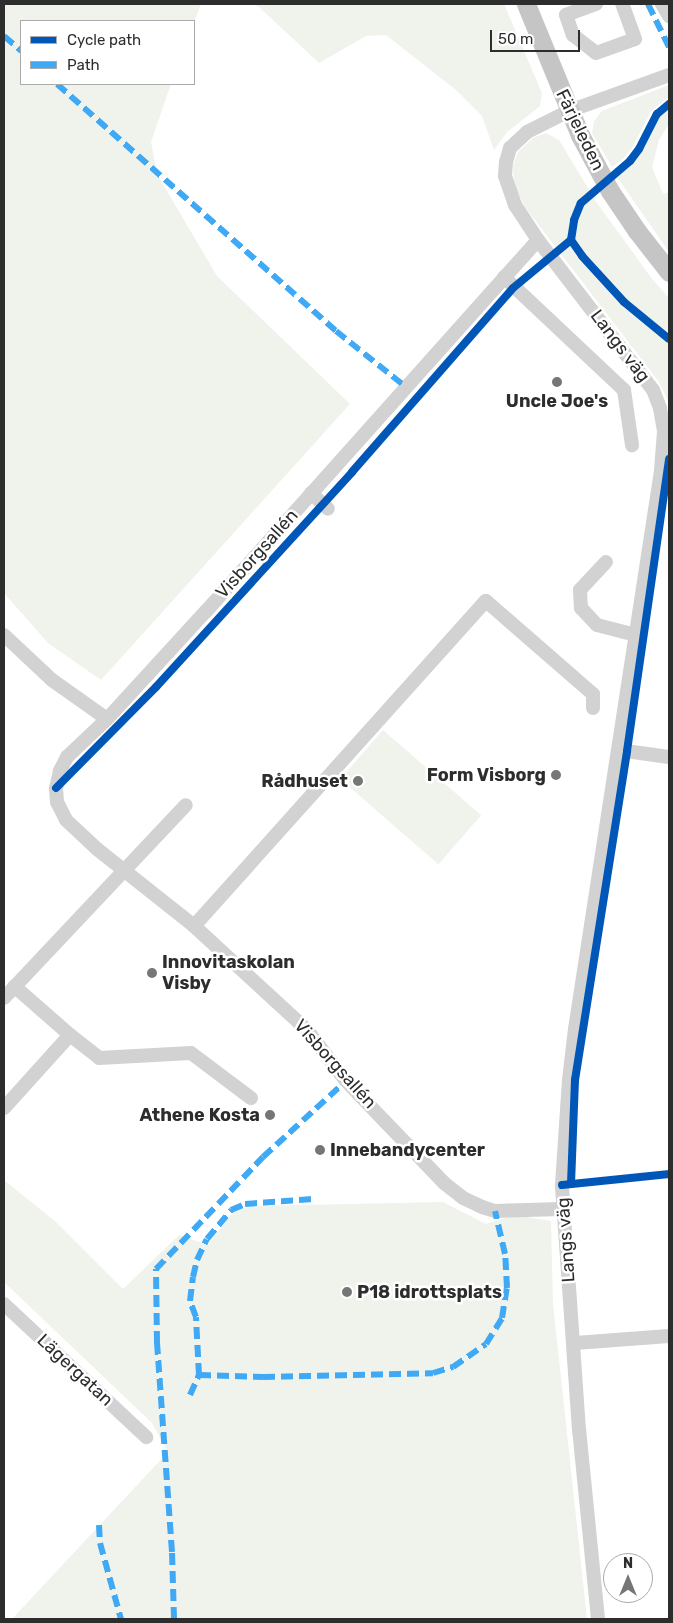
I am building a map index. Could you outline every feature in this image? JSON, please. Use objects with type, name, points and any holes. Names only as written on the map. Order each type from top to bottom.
[{"type":"main road","name":"Färjeleden","points":[[526,4],[569,111],[610,190],[637,231],[669,272]]},
{"type":"street","points":[[596,4],[566,15],[572,35],[596,53],[635,39],[622,4]]},
{"type":"street","points":[[662,4],[669,16]]},
{"type":"street","name":"Langs väg","points":[[598,1619],[562,1210],[568,1080],[661,471],[664,431],[660,408],[653,390],[643,374],[538,240],[514,205],[505,176],[510,148],[527,132],[569,111],[669,75]]},
{"type":"street","name":"Visborgsallén","points":[[538,240],[107,719],[68,757],[60,771],[56,788],[57,802],[66,820],[97,849],[125,869],[194,926],[307,1030],[346,1081],[444,1183],[482,1208],[495,1211],[562,1210]]},
{"type":"street","points":[[504,277],[624,390],[632,445]]},
{"type":"street","points":[[311,493],[328,509]]},
{"type":"street","points":[[606,562],[580,590],[581,608],[597,625],[636,635]]},
{"type":"street","points":[[194,926],[486,601],[593,694],[593,708]]},
{"type":"street","points":[[4,635],[52,680],[107,719]]},
{"type":"street","points":[[619,750],[669,757]]},
{"type":"street","points":[[4,998],[186,805]]},
{"type":"street","points":[[14,986],[99,1058],[191,1053],[250,1098]]},
{"type":"street","points":[[4,1108],[70,1035]]},
{"type":"street","name":"Lägergatan","points":[[4,1304],[146,1437]]},
{"type":"street","points":[[575,1343],[669,1336]]},
{"type":"shaded area","points":[[4,4],[201,4],[195,20],[20,20],[20,85],[171,85],[151,142],[157,174],[217,276],[350,404],[101,680],[48,643],[4,593]]},
{"type":"shaded area","points":[[253,4],[504,4],[542,93],[540,106],[507,132],[494,150],[482,116],[457,91],[386,35],[366,36],[319,63],[259,7]]},
{"type":"shaded area","points":[[669,85],[669,97],[652,110],[632,148],[623,159],[612,167],[592,133],[594,121],[602,111]]},
{"type":"shaded area","points":[[669,108],[669,124],[659,140],[652,167],[663,194],[669,192],[669,252],[617,177],[629,167],[644,147],[657,118]]},
{"type":"shaded area","points":[[546,133],[559,140],[597,203],[653,280],[669,298],[669,403],[659,382],[528,211],[518,195],[514,181],[513,166],[518,152],[533,138]]},
{"type":"shaded area","points":[[383,730],[481,815],[438,864],[340,779]]},
{"type":"shaded area","points":[[4,1180],[56,1222],[123,1289],[179,1235],[208,1245],[231,1215],[241,1208],[253,1206],[443,1202],[486,1224],[515,1215],[551,1221],[553,1303],[587,1619],[12,1619],[168,1452],[152,1423],[4,1282]]},
{"type":"marked path","points":[[648,4],[669,47]]},
{"type":"marked path","points":[[4,36],[20,50]]},
{"type":"marked path","points":[[58,85],[336,331],[406,387]]},
{"type":"marked path","points":[[174,1619],[172,1552],[157,1343],[156,1269],[263,1157],[346,1081]]},
{"type":"marked path","points":[[190,1395],[199,1375],[196,1317],[190,1301],[197,1260],[207,1239],[231,1210],[245,1204],[313,1199]]},
{"type":"marked path","points":[[199,1375],[263,1377],[433,1373],[453,1367],[486,1344],[502,1318],[507,1288],[505,1254],[495,1211]]},
{"type":"marked path","points":[[99,1525],[100,1543],[121,1619]]},
{"type":"cycle path","points":[[56,788],[156,687],[352,472],[513,288],[571,240],[574,220],[581,203],[630,161],[639,149],[657,114],[669,104]]},
{"type":"cycle path","points":[[571,240],[582,256],[624,302],[669,339]]},
{"type":"cycle path","points":[[571,1184],[575,1080],[627,751],[669,459]]},
{"type":"cycle path","points":[[562,1185],[669,1174]]},
{"type":"place","name":"Uncle Joe's","points":[[557,382]]},
{"type":"place","name":"Form Visborg","points":[[556,775]]},
{"type":"place","name":"Rådhuset","points":[[358,781]]},
{"type":"place","name":"Innovitaskolan Visby","points":[[152,973]]},
{"type":"place","name":"Athene Kosta","points":[[270,1115]]},
{"type":"place","name":"Innebandycenter","points":[[320,1150]]},
{"type":"place","name":"P18 idrottsplats","points":[[347,1292]]}]
